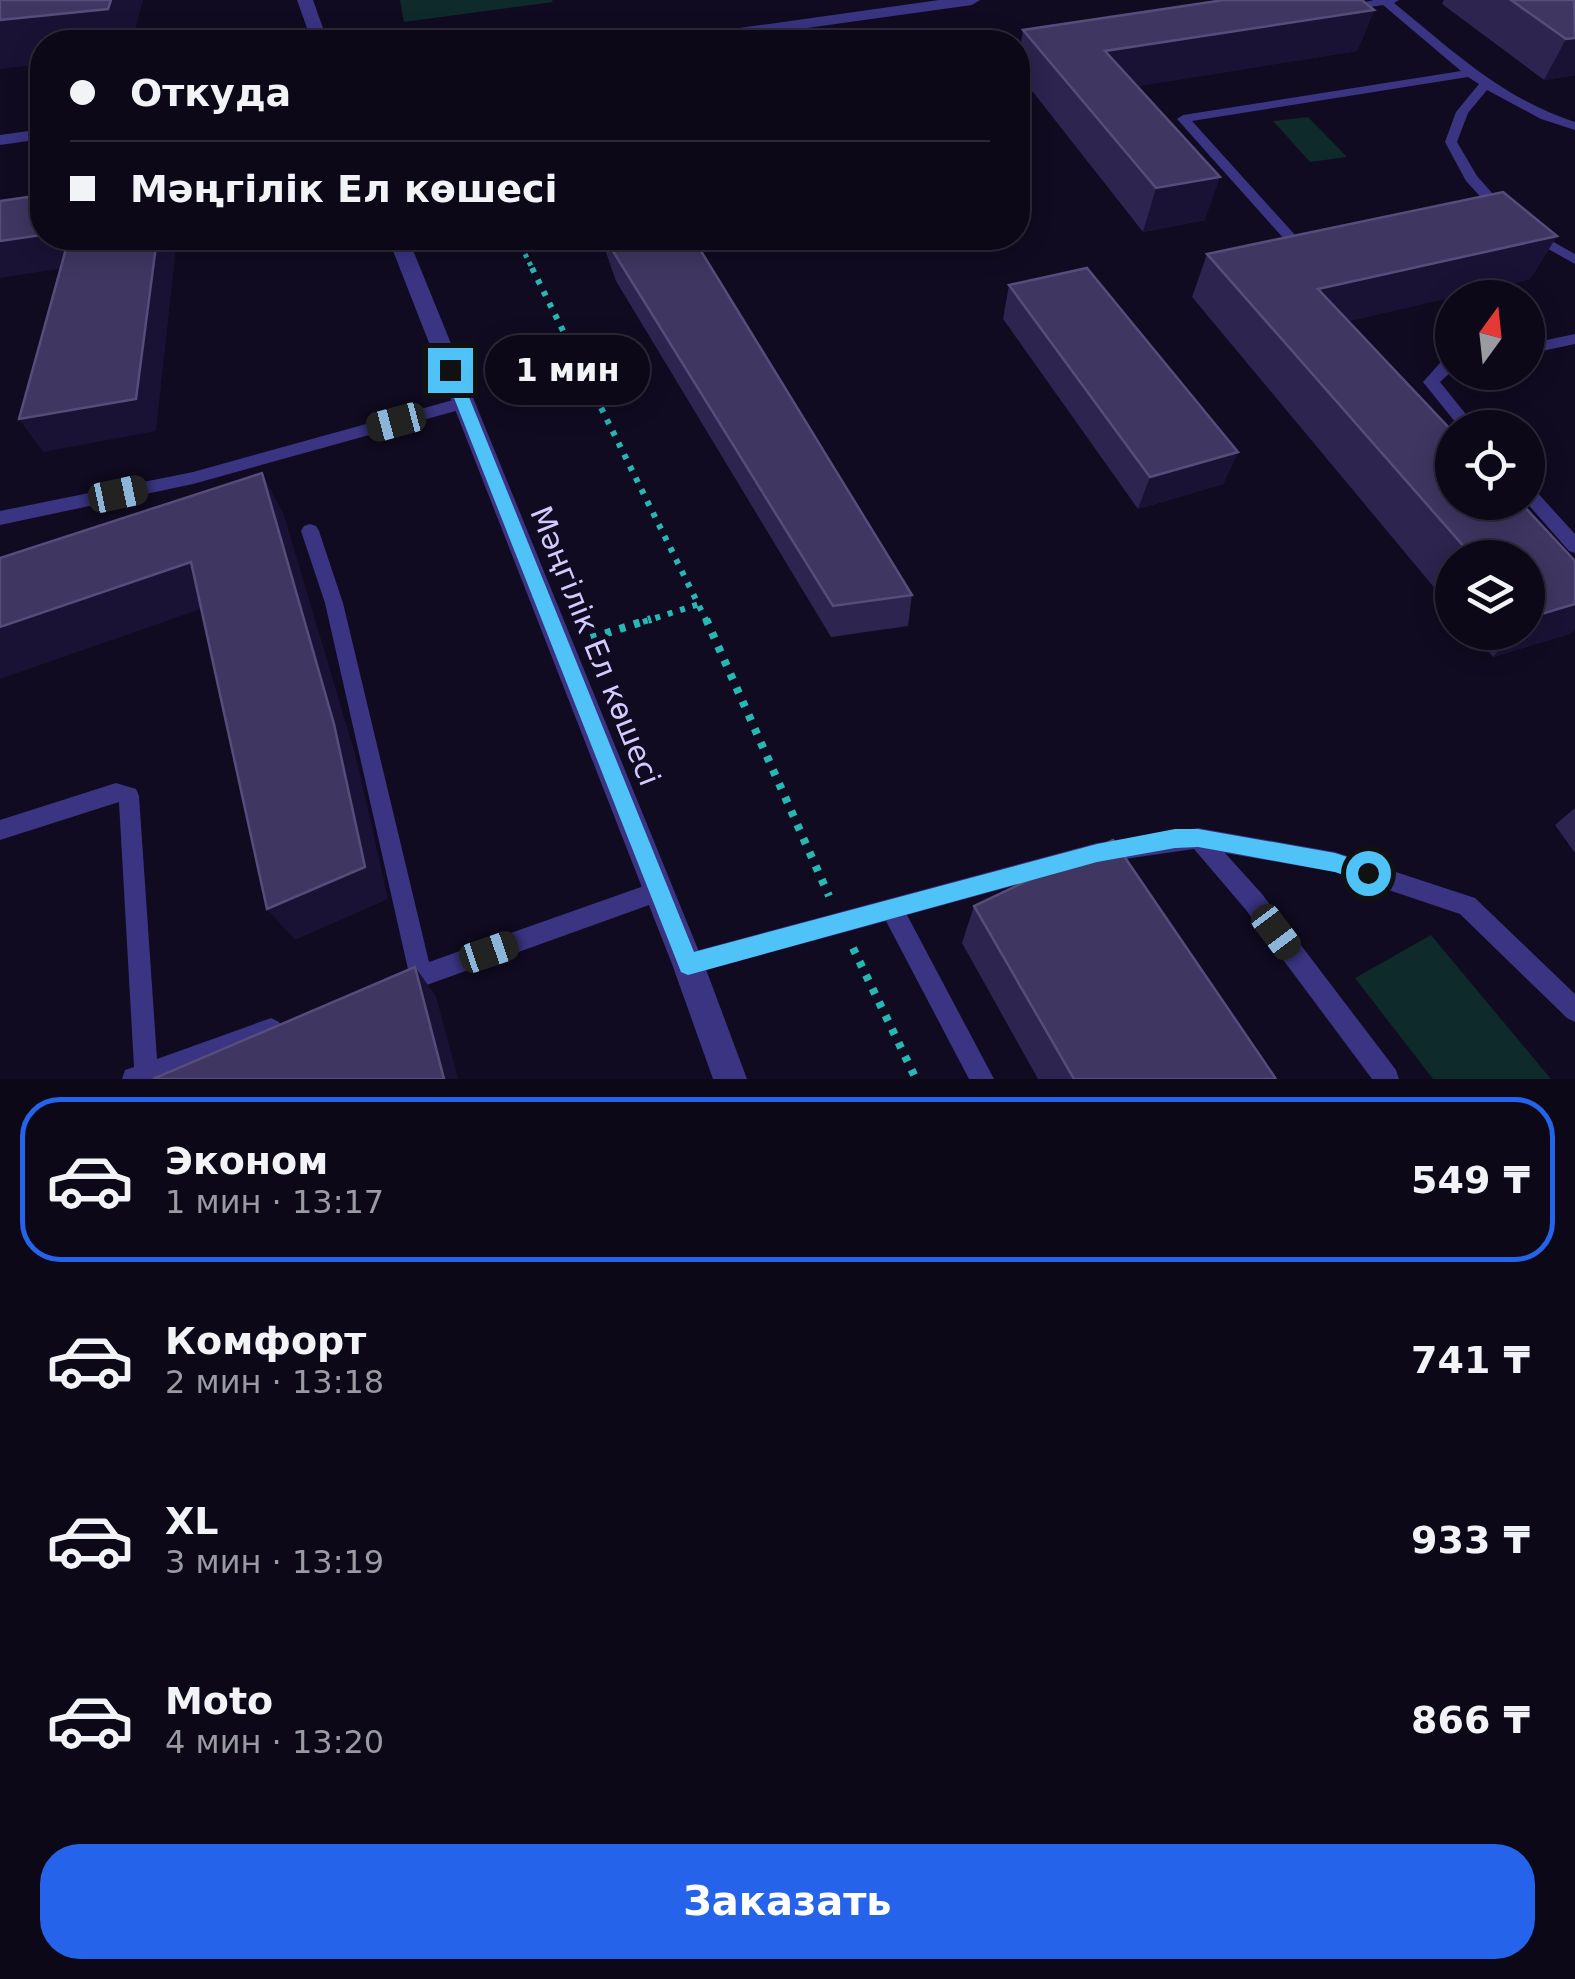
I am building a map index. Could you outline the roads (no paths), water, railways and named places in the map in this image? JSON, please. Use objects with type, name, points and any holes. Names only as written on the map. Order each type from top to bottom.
[{"type":"street","points":[[305,0],[316,30]]},
{"type":"street","points":[[761,30],[972,0]]},
{"type":"street","points":[[0,140],[30,136]]},
{"type":"street","name":"Мәңгілік Ел көшесі","points":[[403,250],[688,964],[730,1079]]},
{"type":"lane","points":[[1327,10],[1394,0]]},
{"type":"lane","points":[[1384,1],[1484,86],[1546,119],[1575,126]]},
{"type":"lane","points":[[1298,246],[1183,118],[1469,73]]},
{"type":"lane","points":[[1484,86],[1462,112],[1452,142],[1471,178],[1506,217],[1575,260]]},
{"type":"lane","points":[[1545,345],[1575,339]]},
{"type":"lane","points":[[1438,390],[1454,410]]},
{"type":"lane","points":[[0,518],[193,478],[464,403]]},
{"type":"lane","points":[[1545,512],[1575,546]]},
{"type":"lane","points":[[310,531],[334,603],[421,976]]},
{"type":"lane","points":[[0,830],[116,792],[128,796],[140,1077],[293,1022]]},
{"type":"lane","points":[[1198,838],[1254,902],[1387,1079]]},
{"type":"lane","points":[[688,964],[893,912],[1097,853],[1198,838],[1335,862],[1467,906],[1575,1010]]},
{"type":"lane","points":[[384,990],[658,892]]},
{"type":"lane","points":[[893,912],[982,1079]]}]
